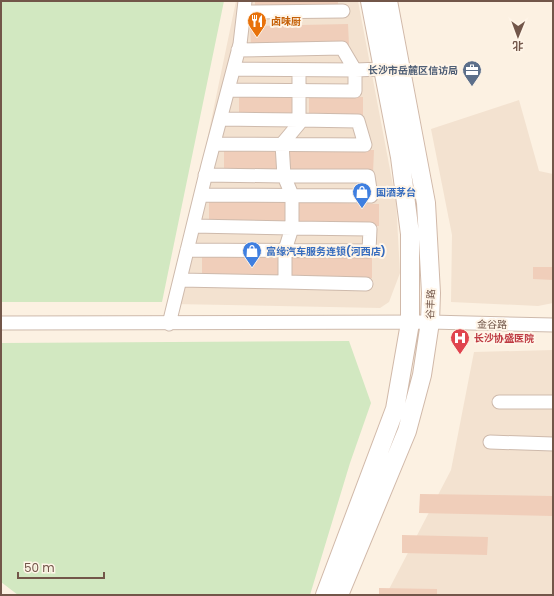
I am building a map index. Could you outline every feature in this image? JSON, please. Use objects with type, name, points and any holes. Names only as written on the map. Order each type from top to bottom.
[{"type":"street","name":"谷丰路","points":[[325,595],[395,409],[410,323],[410,234],[400,157],[370,1]]},
{"type":"street","name":"谷丰路","points":[[339,595],[407,431],[422,375],[430,322],[431,293],[426,203],[388,1]]},
{"type":"street","points":[[169,324],[234,69],[245,6],[343,11]]},
{"type":"street","points":[[228,90],[355,91],[355,70],[342,48],[238,50]]},
{"type":"street","points":[[234,69],[383,69]]},
{"type":"street","points":[[285,282],[285,250],[292,228],[292,195],[284,176],[282,144],[300,120],[299,70]]},
{"type":"street","points":[[214,144],[365,145],[358,122],[221,119]]},
{"type":"street","points":[[201,195],[371,196],[368,176],[206,175]]},
{"type":"street","points":[[187,250],[369,250],[370,229],[193,226]]},
{"type":"street","points":[[180,280],[366,284]]},
{"type":"street","name":"金谷路","points":[[1,323],[169,324],[430,322],[553,325]]},
{"type":"street","points":[[499,402],[553,402]]},
{"type":"street","points":[[490,442],[553,444]]},
{"type":"shaded area","points":[[236,1],[358,1],[396,201],[400,273],[389,302],[380,308],[173,304]]},
{"type":"shaded area","points":[[519,100],[539,171],[553,174],[553,303],[538,306],[451,302],[452,235],[431,129]]},
{"type":"shaded area","points":[[553,350],[553,595],[386,595],[451,470],[474,352]]},
{"type":"green space","points":[[1,1],[224,1],[162,302],[1,302]]},
{"type":"green space","points":[[349,341],[371,403],[350,463],[310,595],[18,595],[1,582],[1,343]]},
{"type":"building","points":[[255,1],[338,1],[338,5],[255,7]]},
{"type":"building","points":[[348,24],[349,45],[251,46],[250,26]]},
{"type":"building","points":[[239,95],[296,95],[296,118],[239,117]]},
{"type":"building","points":[[309,96],[363,97],[363,119],[309,118]]},
{"type":"building","points":[[290,150],[374,150],[373,173],[290,172]]},
{"type":"building","points":[[224,151],[279,152],[278,173],[224,173]]},
{"type":"building","points":[[209,201],[289,202],[289,224],[209,223]]},
{"type":"building","points":[[299,202],[379,204],[379,226],[298,224]]},
{"type":"building","points":[[202,253],[280,255],[280,277],[202,275]]},
{"type":"building","points":[[291,256],[372,256],[372,278],[291,278]]},
{"type":"building","points":[[533,267],[553,267],[553,280],[533,279]]},
{"type":"building","points":[[420,494],[553,496],[553,516],[419,513]]},
{"type":"building","points":[[402,535],[488,537],[487,555],[402,553]]},
{"type":"building","points":[[379,588],[437,589],[437,595],[379,595]]},
{"type":"place","name":"卤味厨","points":[[257,38]]},
{"type":"place","name":"长沙市岳麓区信访局","points":[[472,87]]},
{"type":"place","name":"国酒茅台","points":[[362,209]]},
{"type":"place","name":"富缘汽车服务连锁(河西店)","points":[[252,268]]},
{"type":"place","name":"长沙协盛医院","points":[[460,355]]}]
